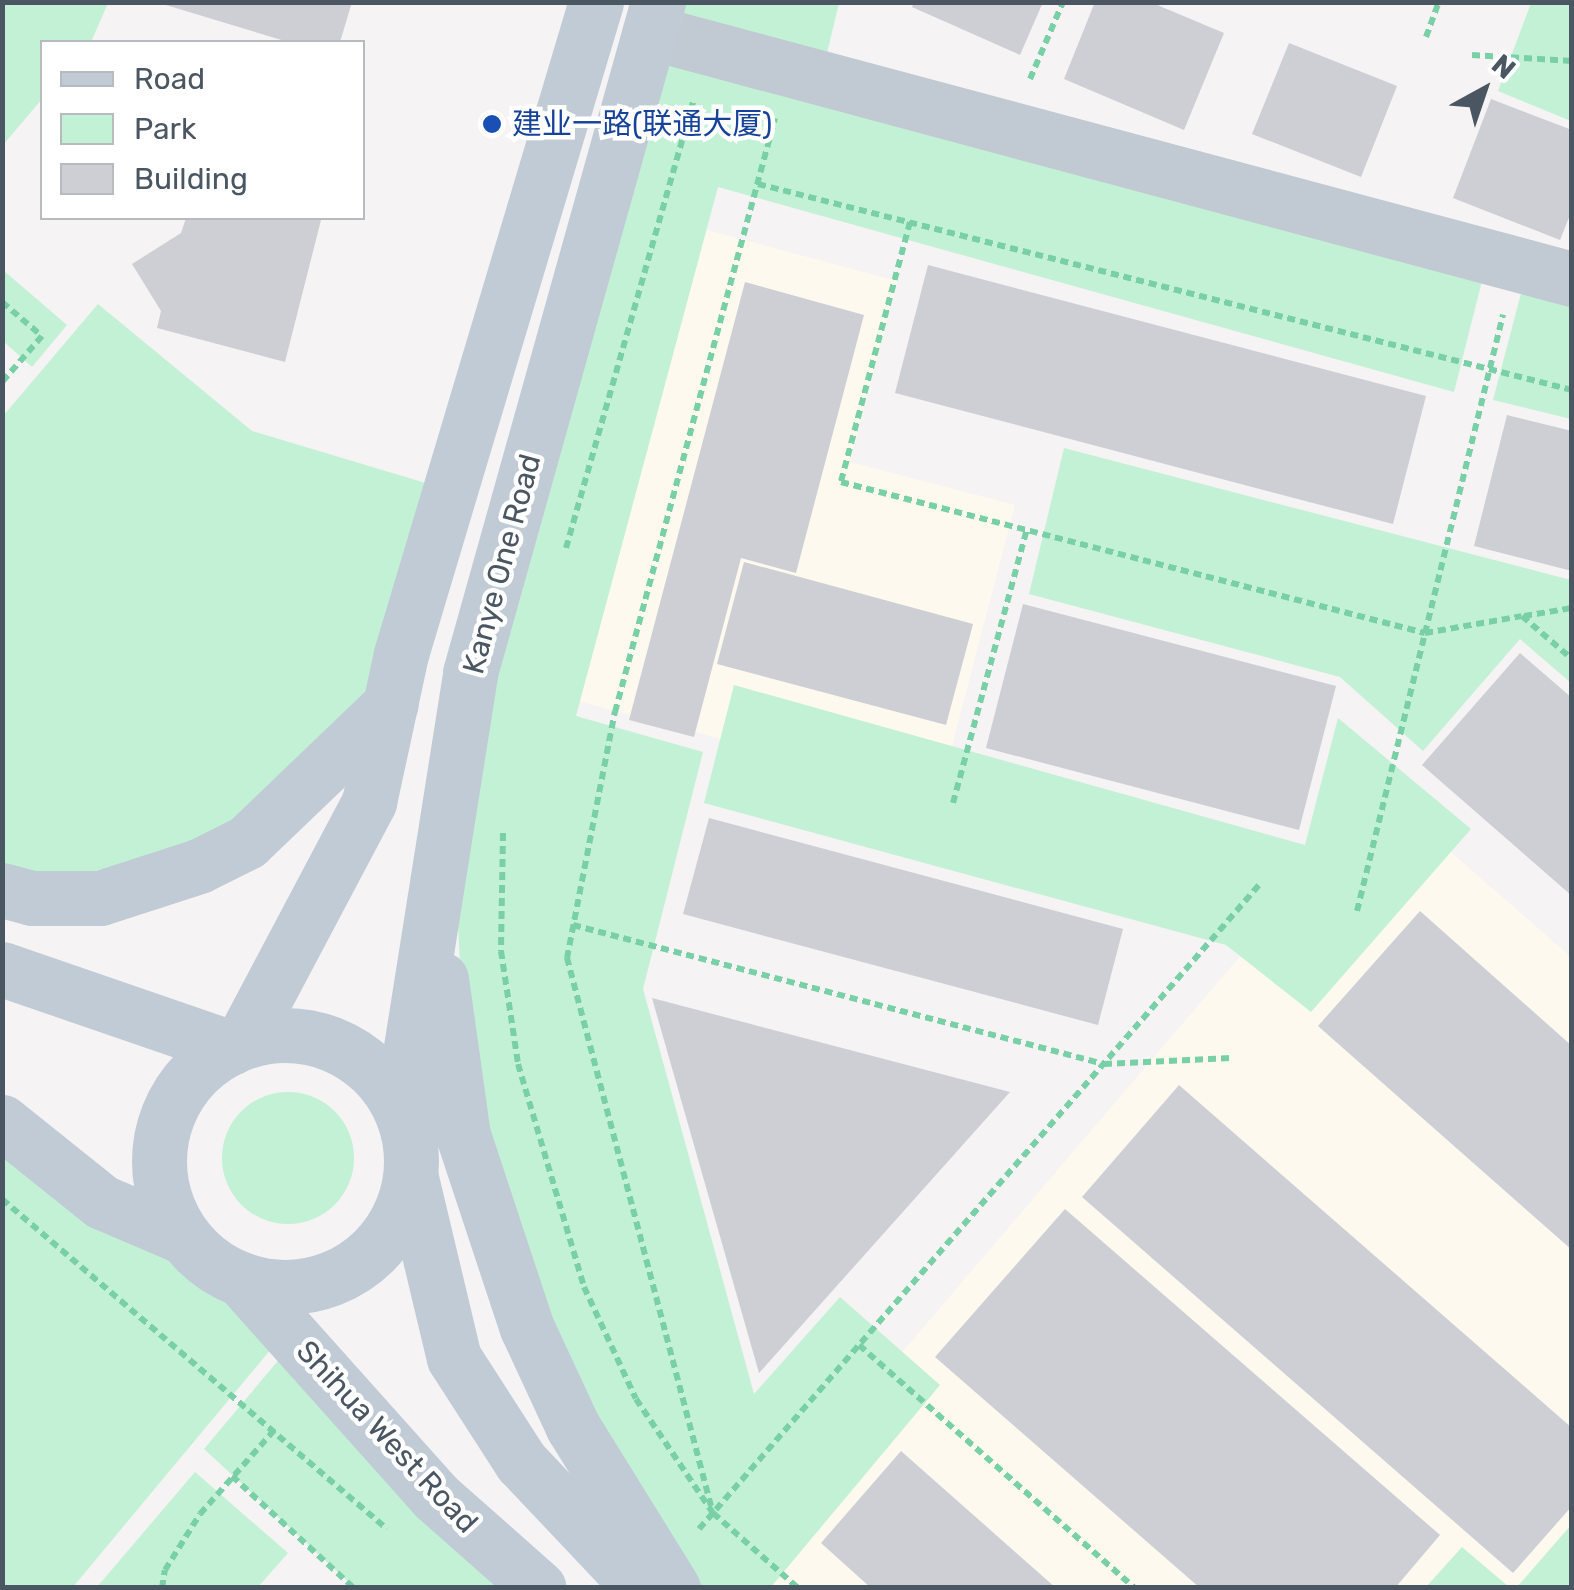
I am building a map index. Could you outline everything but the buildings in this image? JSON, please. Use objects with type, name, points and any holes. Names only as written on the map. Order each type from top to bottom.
[{"type":"main road","points":[[236,1045],[282,957],[346,854],[368,802],[392,704],[596,2]]},
{"type":"main road","name":"Kanye One Road","points":[[410,1157],[409,1060],[470,673],[654,17]]},
{"type":"main road","points":[[2,890],[32,898],[100,898],[199,866],[247,842],[392,704]]},
{"type":"main road","points":[[436,881],[444,1026],[463,1135],[491,1230],[574,1427],[658,1582]]},
{"type":"main road","points":[[2,969],[236,1045]]},
{"type":"main road","points":[[184,1237],[164,1191],[160,1141],[170,1108],[188,1080],[236,1045],[277,1034],[348,1050],[397,1102],[454,1358],[521,1462],[658,1582]]},
{"type":"main road","points":[[2,1122],[102,1202],[184,1237],[241,1279],[278,1287],[316,1284],[351,1270],[380,1245],[401,1214],[410,1157]]},
{"type":"main road","name":"Shihua West Road","points":[[241,1279],[436,1497],[539,1588]]},
{"type":"street","points":[[654,17],[709,47],[1572,279]]},
{"type":"path","points":[[1010,128],[1063,2]]},
{"type":"path","points":[[1426,37],[1439,2]]},
{"type":"path","points":[[564,556],[709,47]]},
{"type":"path","points":[[1472,55],[1572,60]]},
{"type":"path","points":[[713,1513],[567,958],[614,712],[788,68]]},
{"type":"path","points":[[758,184],[1572,390]]},
{"type":"path","points":[[910,222],[842,482],[1426,632],[1572,608]]},
{"type":"path","points":[[1357,911],[1516,264]]},
{"type":"path","points":[[2,302],[42,336],[2,382]]},
{"type":"path","points":[[953,803],[1027,529]]},
{"type":"path","points":[[1522,616],[1572,659]]},
{"type":"path","points":[[506,813],[501,951],[518,1064],[547,1179],[584,1286],[636,1399],[713,1513],[798,1588]]},
{"type":"path","points":[[658,1582],[713,1513],[1259,885]]},
{"type":"path","points":[[573,926],[1104,1064],[1231,1058]]},
{"type":"path","points":[[2,1199],[276,1428],[392,1534]]},
{"type":"path","points":[[859,1346],[1134,1588]]},
{"type":"path","points":[[162,1588],[182,1542],[232,1476],[276,1428]]},
{"type":"path","points":[[232,1476],[354,1588]]},
{"type":"shaded area","points":[[603,202],[897,281],[850,462],[1015,505],[939,796],[471,673]]},
{"type":"shaded area","points":[[1381,791],[1571,957],[1572,1567],[1554,1587],[701,1588]]},
{"type":"green space","points":[[3,2],[108,3],[92,40],[40,40],[40,101],[3,145]]},
{"type":"green space","points":[[679,3],[839,3],[823,70],[673,26]]},
{"type":"green space","points":[[1531,3],[1571,3],[1571,121],[1498,91]]},
{"type":"green space","points":[[669,55],[1485,269],[1454,392],[718,187],[576,716],[703,752],[643,989],[754,1394],[840,1297],[940,1385],[771,1587],[697,1587],[586,1409],[506,1219],[463,1024],[456,885],[483,705]]},
{"type":"green space","points":[[3,270],[67,325],[32,367],[3,341]]},
{"type":"green space","points":[[1523,286],[1571,298],[1571,419],[1493,400]]},
{"type":"green space","points":[[98,304],[252,431],[449,490],[390,703],[246,841],[3,889],[3,416]]},
{"type":"green space","points":[[1064,448],[1571,580],[1571,683],[1520,639],[1423,751],[1340,677],[1029,594]]},
{"type":"green space","points":[[734,685],[1305,845],[1338,718],[1471,829],[1311,1012],[1226,945],[704,803]]},
{"type":"green space","points":[[288,1092],[313,1097],[335,1111],[349,1133],[354,1158],[349,1183],[335,1205],[313,1219],[288,1224],[263,1219],[241,1205],[227,1183],[222,1158],[227,1133],[241,1111],[263,1097]]},
{"type":"green space","points":[[2,1124],[184,1238],[241,1280],[286,1331],[73,1587],[3,1587]]},
{"type":"green space","points":[[287,1350],[545,1587],[354,1587],[204,1449]]},
{"type":"green space","points":[[195,1472],[288,1553],[258,1587],[97,1587]]},
{"type":"green space","points":[[1571,1525],[1571,1587],[1517,1587]]},
{"type":"green space","points":[[1462,1547],[1509,1587],[1426,1587]]},
{"type":"place","name":"建业一路(联通大厦)","points":[[492,124]]}]
